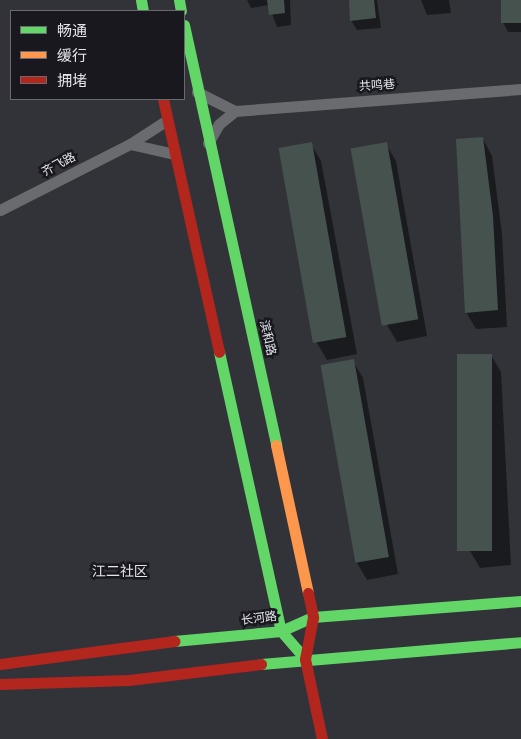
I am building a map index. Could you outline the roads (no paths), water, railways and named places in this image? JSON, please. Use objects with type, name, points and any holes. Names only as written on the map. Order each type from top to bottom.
[{"type":"main road","name":"滨和路","points":[[185,30],[208,143],[313,617],[305,659],[322,739]]},
{"type":"main road","name":"滨和路","points":[[162,100],[281,631],[305,659]]},
{"type":"main road","name":"长河路","points":[[0,664],[118,646],[281,631],[313,617],[521,601]]},
{"type":"main road","points":[[0,684],[129,680],[305,659],[521,642]]},
{"type":"street","name":"共鸣巷","points":[[235,111],[521,89]]},
{"type":"street","points":[[197,92],[235,111],[217,126],[208,143]]},
{"type":"street","name":"齐飞路","points":[[0,210],[130,144],[167,120]]},
{"type":"street","points":[[130,144],[174,154]]},
{"type":"district","name":"江二社区","points":[[120,571]]}]
